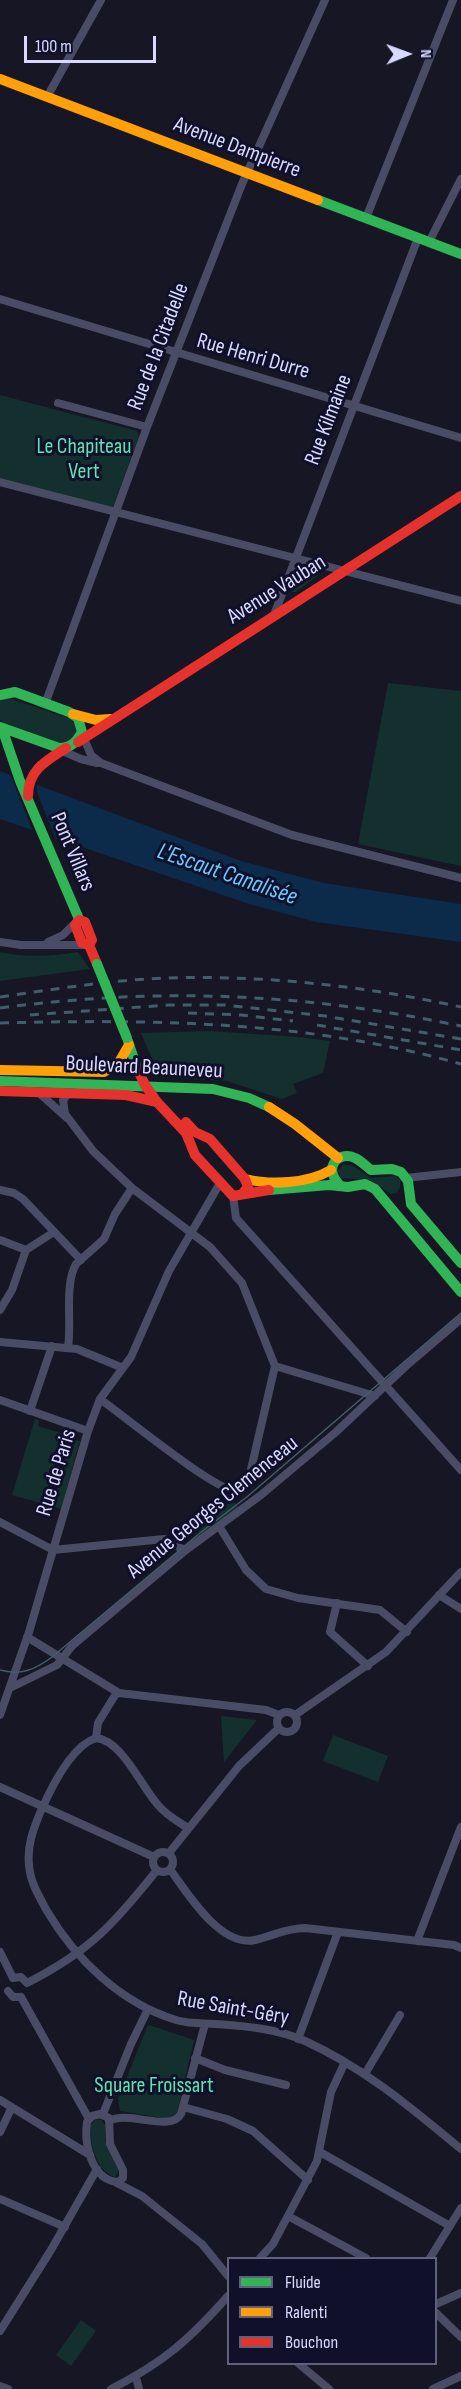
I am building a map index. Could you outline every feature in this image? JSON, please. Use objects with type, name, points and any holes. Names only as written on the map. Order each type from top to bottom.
[{"type":"main road","name":"Avenue Dampierre","points":[[0,79],[461,254]]},
{"type":"main road","name":"Avenue Vauban","points":[[64,750],[461,496]]},
{"type":"main road","points":[[0,686],[72,714],[96,720],[114,718]]},
{"type":"main road","points":[[0,695],[15,692]]},
{"type":"main road","points":[[72,714],[79,721],[81,737]]},
{"type":"main road","points":[[1,727],[64,750]]},
{"type":"main road","name":"Pont Villars","points":[[1,727],[13,763],[56,862],[78,921],[85,921],[92,939],[87,945]]},
{"type":"main road","name":"Pont Villars","points":[[29,799],[28,782],[34,770],[64,750]]},
{"type":"main road","points":[[87,945],[97,964],[145,1085],[191,1128],[210,1139],[245,1179],[248,1187],[238,1195]]},
{"type":"main road","points":[[0,1070],[104,1072],[118,1064],[128,1041]]},
{"type":"main road","name":"Boulevard Beauneveu","points":[[0,1081],[213,1089],[231,1092],[257,1099],[279,1111],[338,1158]]},
{"type":"main road","points":[[0,1091],[126,1095],[159,1099],[186,1132],[195,1155],[220,1183],[238,1195],[273,1190],[368,1184],[383,1198],[461,1292]]},
{"type":"main road","points":[[193,1148],[195,1141],[204,1137]]},
{"type":"main road","points":[[340,1186],[333,1179],[331,1170],[338,1158],[350,1156],[367,1168],[396,1170],[407,1183],[413,1206],[461,1263]]},
{"type":"main road","points":[[245,1179],[261,1182],[311,1178],[324,1175],[331,1170]]},
{"type":"main road","points":[[383,1198],[390,1201],[399,1199],[407,1183]]},
{"type":"street","points":[[47,97],[101,0]]},
{"type":"street","name":"Rue de la Citadelle","points":[[45,704],[147,427],[246,172],[325,0]]},
{"type":"street","points":[[366,218],[453,0]]},
{"type":"street","points":[[429,242],[461,178]]},
{"type":"street","name":"Rue Kilmaine","points":[[274,615],[418,238]]},
{"type":"street","name":"Rue Henri Durre","points":[[0,299],[461,438]]},
{"type":"street","points":[[58,403],[147,427]]},
{"type":"street","points":[[0,482],[461,601]]},
{"type":"street","points":[[81,737],[92,757],[101,763]]},
{"type":"street","points":[[64,750],[81,759],[101,763],[292,835],[461,878]]},
{"type":"street","points":[[38,945],[61,937],[78,921]]},
{"type":"street","points":[[0,942],[87,945]]},
{"type":"street","points":[[39,1092],[60,1114],[71,1120]]},
{"type":"street","points":[[69,1093],[64,1098],[62,1106],[93,1151],[132,1188],[216,1253],[244,1286],[275,1366],[248,1481],[238,1491],[226,1489],[181,1460],[100,1400]]},
{"type":"street","points":[[407,1183],[461,1172]]},
{"type":"street","name":"Rue de Paris","points":[[0,1715],[27,1637],[88,1431],[100,1400],[135,1350],[163,1284],[190,1232],[220,1183]]},
{"type":"street","points":[[68,1348],[71,1326],[69,1299],[72,1273],[76,1264],[104,1239],[113,1218],[132,1188]]},
{"type":"street","points":[[0,1190],[20,1197],[81,1260]]},
{"type":"street","points":[[238,1195],[236,1218],[461,1470]]},
{"type":"street","points":[[0,1310],[12,1290],[26,1250],[54,1232]]},
{"type":"street","points":[[0,1240],[26,1250]]},
{"type":"street","name":"Avenue Georges Clemenceau","points":[[10,1688],[52,1668],[64,1659],[72,1646],[186,1550],[288,1473],[354,1417],[406,1366],[461,1319]]},
{"type":"street","points":[[0,1342],[68,1348],[94,1354],[123,1368]]},
{"type":"street","points":[[30,1412],[52,1346]]},
{"type":"street","points":[[275,1366],[375,1395]]},
{"type":"street","points":[[0,1400],[88,1431]]},
{"type":"street","points":[[0,1522],[53,1550],[164,1539],[186,1550]]},
{"type":"street","points":[[219,1526],[246,1570],[262,1587],[285,1595],[380,1610],[407,1632]]},
{"type":"street","points":[[295,1715],[368,1666],[407,1632],[461,1572]]},
{"type":"street","points":[[439,1595],[461,1609]]},
{"type":"street","points":[[337,1603],[330,1632],[368,1666]]},
{"type":"street","points":[[27,1637],[117,1692],[270,1711],[279,1715]]},
{"type":"street","points":[[117,1692],[98,1723],[96,1738],[109,1742],[132,1768],[156,1804],[188,1828]]},
{"type":"street","points":[[286,1711],[295,1715],[297,1723],[294,1730],[287,1732],[279,1728],[277,1722],[279,1715],[286,1711]]},
{"type":"street","points":[[169,1853],[245,1760],[279,1728]]},
{"type":"street","name":"Rue Saint-Géry","points":[[96,1738],[86,1743],[67,1764],[43,1807],[30,1846],[31,1877],[37,1893],[78,1954],[106,1981],[148,2009],[178,2021],[266,2030],[298,2039],[345,2062],[391,2091],[461,2149]]},
{"type":"street","points":[[0,1787],[154,1857]]},
{"type":"street","points":[[417,1941],[461,1827]]},
{"type":"street","points":[[161,1851],[169,1853],[173,1861],[170,1869],[164,1872],[157,1870],[153,1864],[154,1857],[161,1851]]},
{"type":"street","points":[[170,1869],[210,1921],[234,1939],[253,1941],[296,1928],[454,1945],[461,1948]]},
{"type":"street","points":[[27,1983],[78,1954],[111,1926],[157,1870]]},
{"type":"street","points":[[298,2039],[338,1932]]},
{"type":"street","points":[[0,1952],[13,1978]]},
{"type":"street","points":[[20,1977],[27,1983],[27,1992],[21,1997],[4,1992],[13,1978],[20,1977]]},
{"type":"street","points":[[21,1997],[89,2119]]},
{"type":"street","points":[[103,2114],[128,2051],[148,2009]]},
{"type":"street","points":[[365,2074],[400,2015]]},
{"type":"street","points":[[109,2121],[119,2117],[172,2122],[180,2117],[205,2024]]},
{"type":"street","points":[[195,2058],[225,2070],[286,2085]]},
{"type":"street","points":[[262,2257],[270,2248],[308,2180],[320,2152],[331,2092],[345,2062]]},
{"type":"street","points":[[0,2100],[90,2154]]},
{"type":"street","points":[[0,2132],[12,2107]]},
{"type":"street","points":[[183,2107],[231,2120],[253,2131],[308,2180]]},
{"type":"street","points":[[141,2196],[111,2147],[109,2121],[103,2114],[95,2114],[89,2119],[86,2127],[90,2154],[97,2169],[114,2182],[141,2196],[202,2244],[227,2275]]},
{"type":"street","points":[[320,2152],[450,2226]]},
{"type":"street","points":[[1,2327],[65,2228],[97,2169]]},
{"type":"street","points":[[114,2182],[122,2179],[123,2170]]},
{"type":"street","points":[[0,2199],[65,2228]]},
{"type":"street","points":[[431,2257],[461,2208]]},
{"type":"street","points":[[288,2216],[362,2257]]},
{"type":"street","points":[[437,2303],[461,2293]]},
{"type":"street","points":[[111,2389],[136,2377],[183,2344],[227,2297]]},
{"type":"street","points":[[437,2315],[461,2337]]},
{"type":"street","points":[[301,2365],[328,2389]]},
{"type":"street","points":[[433,2389],[461,2376]]},
{"type":"street","points":[[136,2377],[139,2389]]},
{"type":"street","points":[[0,2386],[8,2389]]},
{"type":"green space","name":"Le Chapiteau Vert","points":[[0,395],[137,431],[139,436],[112,508],[0,480]]},
{"type":"green space","points":[[301,566],[319,571],[320,574],[296,592],[292,592],[290,589],[298,568]]},
{"type":"green space","points":[[388,683],[461,691],[461,866],[358,844]]},
{"type":"green space","points":[[6,697],[71,719],[75,722],[74,737],[67,744],[59,743],[3,722],[0,720],[0,698]]},
{"type":"green space","points":[[0,952],[39,956],[78,952],[90,969],[0,981]]},
{"type":"green space","points":[[209,1031],[330,1041],[323,1073],[293,1084],[297,1093],[282,1099],[227,1081],[160,1077],[141,1033]]},
{"type":"green space","points":[[343,1164],[353,1166],[371,1178],[395,1176],[400,1180],[400,1188],[396,1193],[391,1194],[370,1180],[341,1178],[338,1171]]},
{"type":"green space","points":[[35,1419],[39,1420],[38,1426],[61,1433],[63,1427],[73,1430],[70,1439],[80,1441],[61,1509],[12,1495]]},
{"type":"green space","points":[[233,1500],[238,1507],[202,1535],[196,1527]]},
{"type":"green space","points":[[221,1716],[257,1720],[224,1762]]},
{"type":"green space","points":[[333,1735],[388,1756],[378,1782],[323,1761]]},
{"type":"green space","name":"Square Froissart","points":[[149,2025],[194,2040],[177,2113],[168,2119],[120,2111],[118,2099]]},
{"type":"green space","points":[[96,2119],[101,2120],[105,2125],[105,2141],[119,2171],[115,2177],[103,2169],[95,2156],[90,2126]]},
{"type":"green space","points":[[81,2320],[96,2331],[71,2366],[56,2355]]},
{"type":"water","name":"L'Escaut Canalisée","points":[[0,771],[241,861],[324,883],[461,904],[461,942],[316,922],[249,904],[0,819]]},
{"type":"pier","points":[[9,771],[37,782],[37,792],[57,842],[34,835]]},
{"type":"tram line","points":[[0,1670],[21,1672],[40,1665],[52,1657],[200,1533],[248,1496],[461,1313]]},
{"type":"railway","points":[[0,997],[146,979],[241,978],[352,988],[461,1007]]},
{"type":"railway","points":[[0,1008],[117,997],[231,997],[345,1006],[461,1026]]},
{"type":"railway","points":[[30,1015],[168,1005],[225,1005],[325,1016],[461,1039]]},
{"type":"railway","points":[[188,1013],[241,1015],[293,1021]]},
{"type":"railway","points":[[0,1023],[175,1023],[290,1031],[347,1039],[461,1064]]},
{"type":"railway","points":[[317,1025],[461,1050]]},
{"type":"traffic: fast","points":[[318,200],[461,254]]},
{"type":"traffic: fast","points":[[0,695],[15,692],[69,712],[78,718],[82,732],[73,744],[59,748],[0,727]]},
{"type":"traffic: fast","points":[[2,728],[20,781],[79,919]]},
{"type":"traffic: fast","points":[[97,964],[127,1038]]},
{"type":"traffic: fast","points":[[128,1041],[137,1068]]},
{"type":"traffic: fast","points":[[0,1081],[213,1089],[249,1098],[269,1107]]},
{"type":"traffic: fast","points":[[341,1186],[335,1180],[332,1168],[334,1163],[343,1157],[355,1158],[371,1170],[392,1169],[401,1172],[408,1181],[411,1204],[461,1263]]},
{"type":"traffic: fast","points":[[269,1190],[329,1185],[348,1187],[365,1184],[375,1189],[461,1292]]},
{"type":"traffic: slow","points":[[0,79],[318,200]]},
{"type":"traffic: slow","points":[[73,714],[96,720],[110,719]]},
{"type":"traffic: slow","points":[[0,1070],[104,1072],[118,1064],[129,1045]]},
{"type":"traffic: slow","points":[[269,1107],[338,1158]]},
{"type":"traffic: slow","points":[[245,1179],[266,1182],[300,1181],[331,1170]]},
{"type":"traffic: jam","points":[[78,742],[461,496]]},
{"type":"traffic: jam","points":[[28,796],[31,779],[35,773],[45,762],[66,748]]},
{"type":"traffic: jam","points":[[79,920],[85,922],[92,940],[89,945],[82,943],[75,925],[79,920]]},
{"type":"traffic: jam","points":[[89,945],[97,964]]},
{"type":"traffic: jam","points":[[137,1068],[157,1102]]},
{"type":"traffic: jam","points":[[0,1091],[126,1095],[157,1102],[186,1133],[195,1155],[233,1196],[269,1190]]},
{"type":"traffic: jam","points":[[186,1122],[195,1132],[210,1139],[245,1179],[248,1187],[242,1194]]}]
